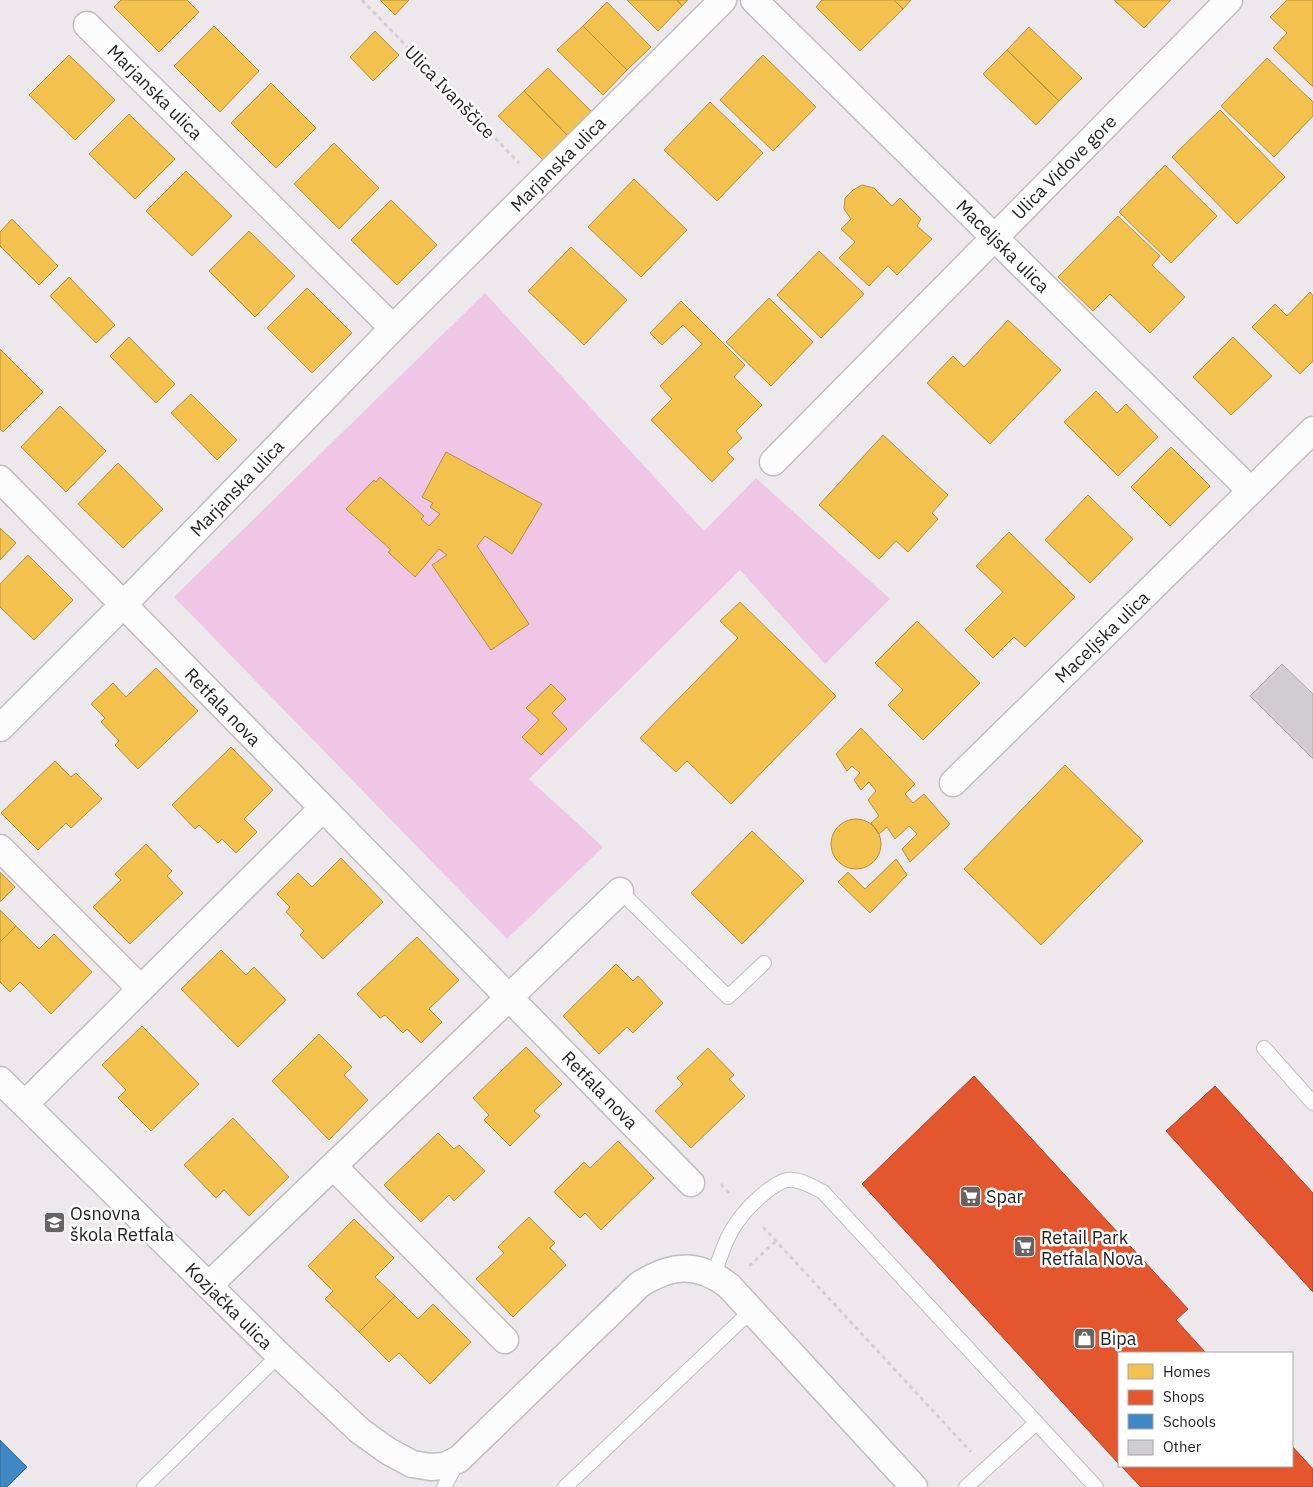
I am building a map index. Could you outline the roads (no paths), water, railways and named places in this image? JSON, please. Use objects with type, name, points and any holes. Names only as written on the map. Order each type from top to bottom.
[{"type":"street","name":"Marjanska ulica","points":[[0,728],[123,605],[393,328],[723,0]]},
{"type":"street","name":"Maceljska ulica","points":[[754,0],[1251,491]]},
{"type":"street","name":"Ulica Vidove gore","points":[[773,462],[1229,0]]},
{"type":"street","name":"Marjanska ulica","points":[[87,25],[393,328]]},
{"type":"street","name":"Maceljska ulica","points":[[953,783],[1313,430]]},
{"type":"street","points":[[0,479],[123,605]]},
{"type":"street","name":"Retfala nova","points":[[123,605],[691,1183]]},
{"type":"street","points":[[25,1104],[323,808]]},
{"type":"street","points":[[0,848],[140,989]]},
{"type":"street","points":[[209,1286],[620,891]]},
{"type":"street","name":"Kozjačka ulica","points":[[0,1080],[279,1355],[360,1431],[388,1451],[412,1464],[431,1467],[445,1466],[459,1459]]},
{"type":"street","points":[[333,1166],[506,1340]]},
{"type":"street","points":[[459,1459],[639,1285],[655,1274],[695,1268],[714,1275],[729,1286],[914,1487]]},
{"type":"lane","points":[[620,891],[728,997],[764,964]]},
{"type":"lane","points":[[1264,1048],[1313,1103]]},
{"type":"lane","points":[[714,1275],[723,1246],[732,1227],[745,1209],[769,1189],[788,1180],[805,1182],[823,1192],[1096,1487]]},
{"type":"lane","points":[[565,1487],[752,1310]]},
{"type":"lane","points":[[144,1487],[279,1355]]},
{"type":"lane","points":[[966,1487],[1036,1423]]},
{"type":"lane","points":[[444,1487],[459,1459]]},
{"type":"place","name":"Spar","points":[[970,1196]]},
{"type":"place","name":"Osnovna škola Retfala","points":[[54,1223]]},
{"type":"place","name":"Retail Park Retfala Nova","points":[[1025,1247]]},
{"type":"place","name":"Bipa","points":[[1084,1338]]}]
